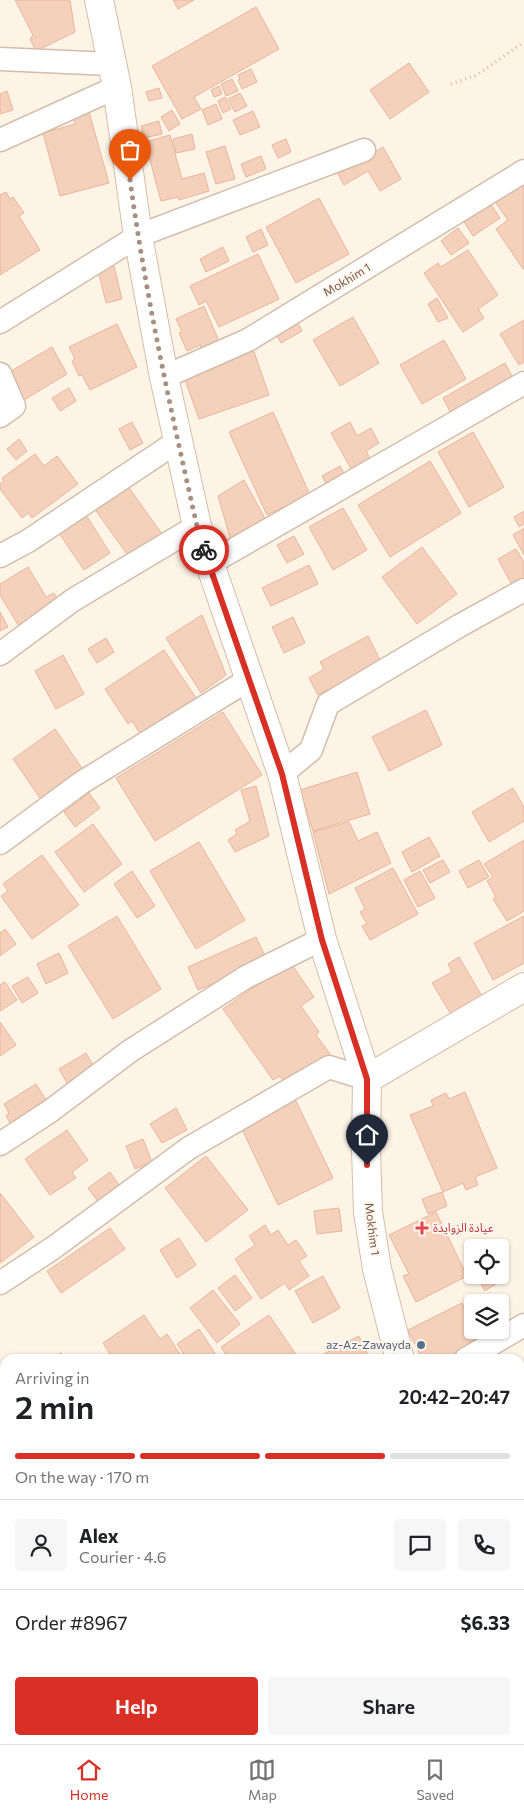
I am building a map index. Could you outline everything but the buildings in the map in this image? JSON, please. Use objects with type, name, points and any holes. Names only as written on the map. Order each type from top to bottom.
[{"type":"street","name":"Mokhim 1","points":[[99,0],[114,75],[138,236],[164,377],[197,526],[248,680],[282,774],[322,940],[367,1079],[366,1149],[368,1212],[377,1269],[399,1354]]},
{"type":"street","points":[[0,59],[114,75]]},
{"type":"street","points":[[0,140],[114,75]]},
{"type":"street","points":[[0,322],[138,236],[364,150]]},
{"type":"street","name":"Mokhim 1","points":[[164,377],[248,340],[524,171]]},
{"type":"street","points":[[0,374],[14,406],[0,416]]},
{"type":"street","points":[[209,564],[524,383]]},
{"type":"street","points":[[0,556],[28,541],[178,441]]},
{"type":"street","points":[[0,654],[73,600],[197,526]]},
{"type":"street","points":[[282,774],[311,750],[328,704],[459,626],[524,590]]},
{"type":"street","points":[[0,843],[81,783],[248,680]]},
{"type":"street","points":[[0,1144],[49,1112],[130,1052],[237,982],[322,940]]},
{"type":"street","points":[[0,1283],[53,1248],[190,1148],[330,1067],[367,1079],[524,987]]},
{"type":"street","points":[[475,1354],[524,1325]]},
{"type":"path","points":[[450,84],[477,75],[524,42]]},
{"type":"way so far","points":[[130,180],[138,236],[164,377],[204,550]]},
{"type":"place","name":"عيادة الزوايدة","points":[[422,1228]]},
{"type":"place","name":"az-Az-Zawayda","points":[[421,1345]]},
{"type":"route","points":[[204,550],[282,774],[322,940],[367,1079],[367,1165]]}]
